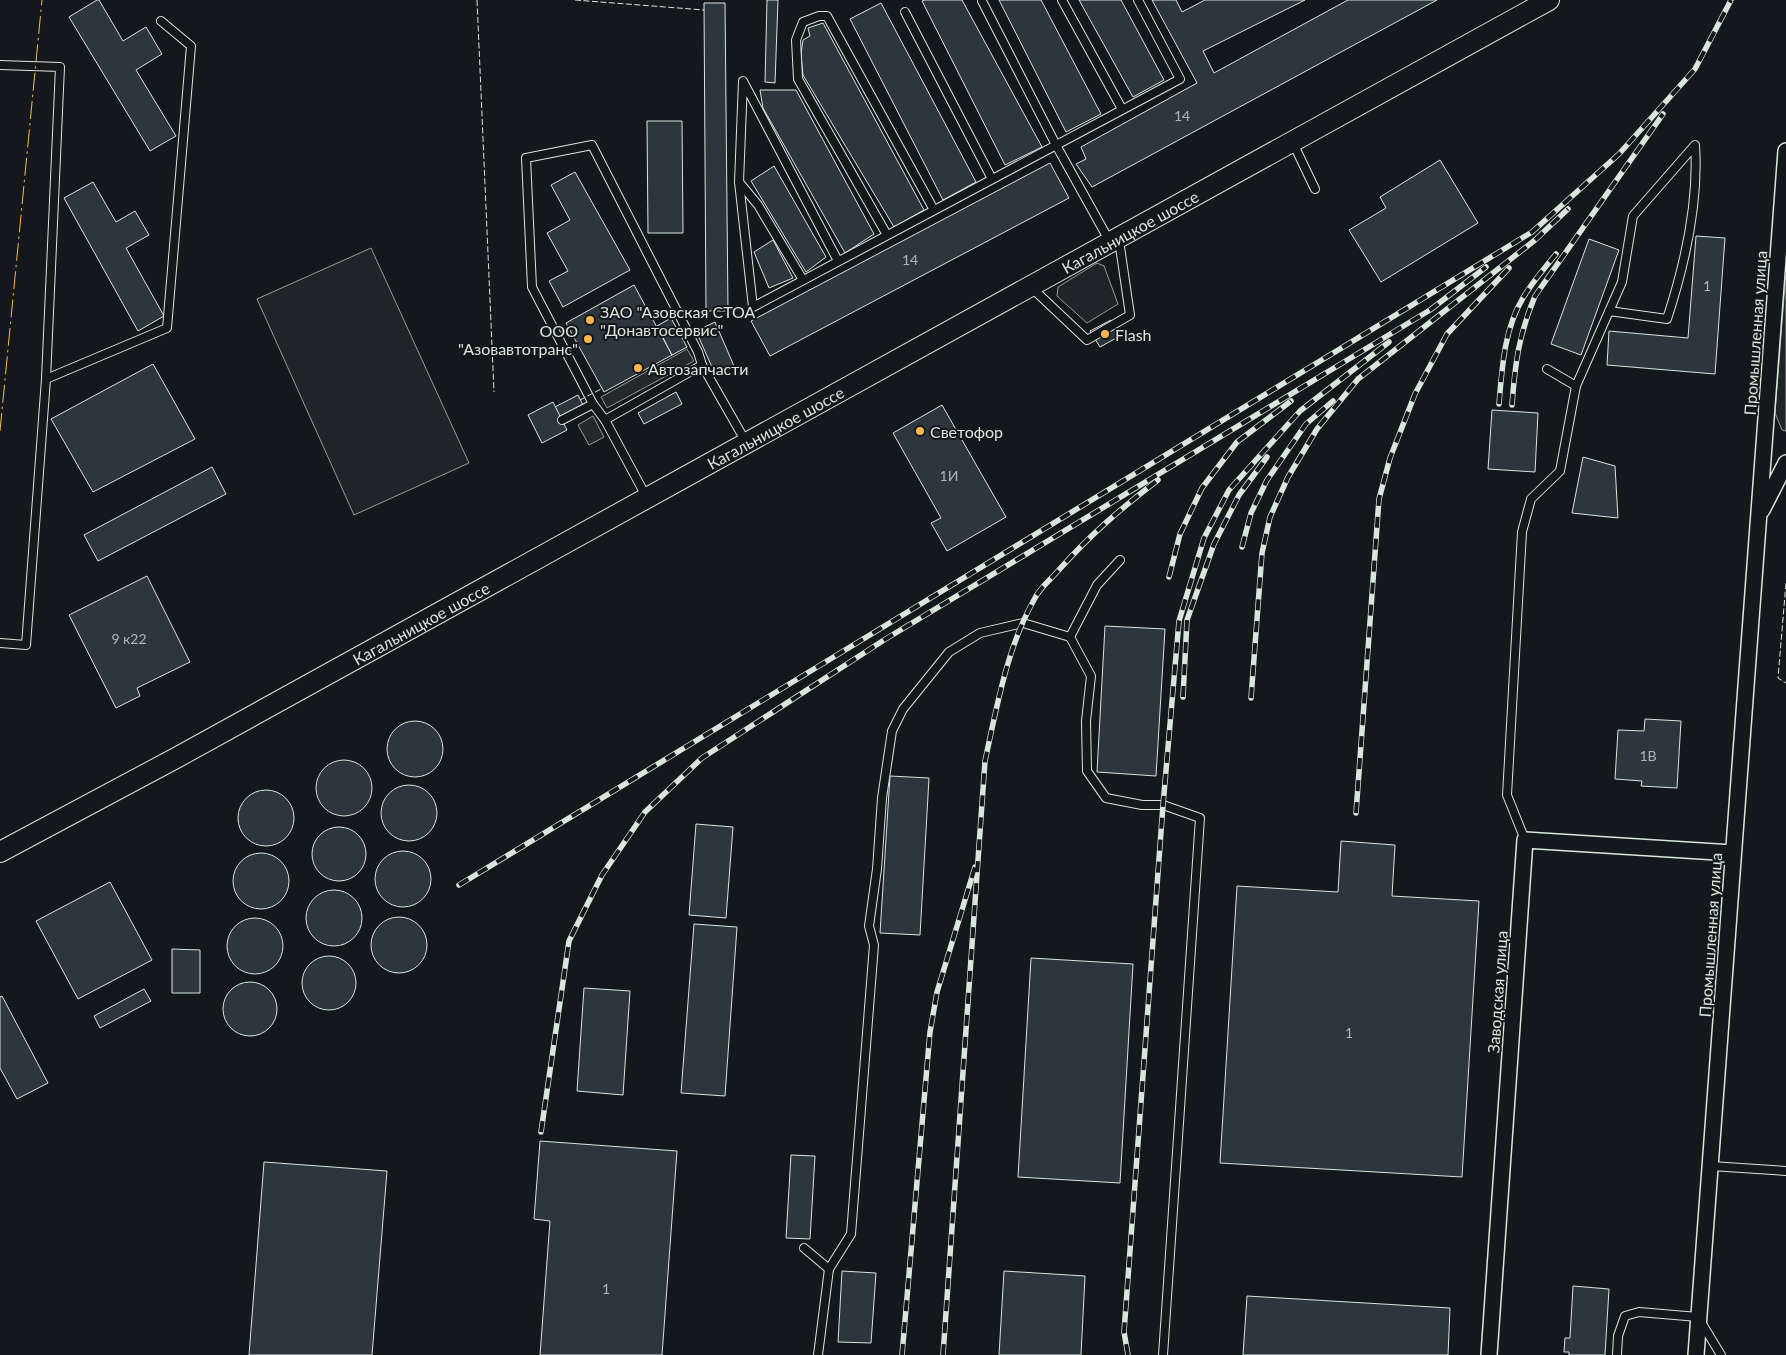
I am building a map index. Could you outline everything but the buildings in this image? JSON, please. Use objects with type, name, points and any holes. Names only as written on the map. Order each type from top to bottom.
[{"type":"main road","name":"Кагальницкое шоссе","points":[[0,852],[176,758],[1549,0]]},
{"type":"street","name":"Промышленная улица","points":[[1696,1355],[1786,151]]},
{"type":"street","name":"Промышленная улица","points":[[1758,518],[1786,463]]},
{"type":"street","points":[[1525,840],[1733,853]]},
{"type":"street","name":"Заводская улица","points":[[1489,1355],[1525,840]]},
{"type":"lane","points":[[1062,0],[1122,109]]},
{"type":"lane","points":[[838,261],[743,81],[738,182],[752,307],[1180,79],[1138,0]]},
{"type":"lane","points":[[982,1],[1056,145],[1115,240],[1130,315],[1087,340],[1030,286]]},
{"type":"lane","points":[[905,12],[992,179]]},
{"type":"lane","points":[[887,235],[798,79],[796,40],[804,22],[819,16],[827,16],[934,210]]},
{"type":"lane","points":[[46,379],[167,328],[191,46],[161,21]]},
{"type":"lane","points":[[0,64],[60,67],[46,379],[26,645],[0,643]]},
{"type":"lane","points":[[1292,142],[1315,189]]},
{"type":"lane","points":[[647,498],[605,420],[593,404],[532,287],[526,158],[592,145],[696,348],[702,365],[746,443]]},
{"type":"lane","points":[[1525,840],[1507,795],[1522,532],[1531,499],[1560,471],[1576,386],[1609,311],[1622,282],[1633,216],[1695,145],[1694,197],[1686,248],[1667,319],[1609,311]]},
{"type":"lane","points":[[738,182],[758,205],[803,280]]},
{"type":"lane","points":[[605,420],[702,365]]},
{"type":"lane","points":[[1547,369],[1576,386]]},
{"type":"lane","points":[[562,420],[593,404]]},
{"type":"lane","points":[[1070,637],[1079,616],[1097,585],[1120,560]]},
{"type":"lane","points":[[818,1355],[829,1270],[851,1234],[874,945],[869,926],[878,869],[882,798],[892,731],[903,710],[949,652],[980,633],[1023,623],[1070,637],[1091,676],[1086,721],[1088,771],[1106,798],[1142,805],[1163,805],[1200,818],[1163,1355]]},
{"type":"lane","points":[[1711,1166],[1786,1171]]},
{"type":"lane","points":[[804,1248],[829,1270]]},
{"type":"lane","points":[[1617,1355],[1618,1336],[1624,1316],[1639,1312],[1698,1317],[1721,1355]]},
{"type":"shaded area","points":[[371,248],[469,463],[354,515],[257,299]]},
{"type":"shaded area","points":[[1097,263],[1104,266],[1118,304],[1087,323],[1057,296],[1058,287]]},
{"type":"shaded area","points":[[1786,271],[1786,431],[1782,430],[1775,413]]},
{"type":"shaded area","points":[[687,349],[694,361],[607,408],[601,397]]},
{"type":"shaded area","points":[[593,416],[604,437],[589,445],[578,425]]},
{"type":"railway","points":[[459,885],[1532,232],[1619,154],[1695,69],[1731,0]]},
{"type":"railway","points":[[1512,405],[1519,349],[1525,323],[1535,296],[1663,114]]},
{"type":"railway","points":[[1251,698],[1262,553],[1270,517],[1288,477],[1317,429],[1358,379],[1535,240],[1568,209]]},
{"type":"railway","points":[[1499,404],[1505,349],[1512,323],[1517,310],[1534,281],[1556,254]]},
{"type":"railway","points":[[541,1132],[569,941],[602,875],[645,812],[702,758],[884,640],[1430,310],[1486,267]]},
{"type":"railway","points":[[1356,813],[1379,499],[1390,458],[1415,394],[1447,334],[1509,268]]},
{"type":"railway","points":[[1128,1355],[1124,1332],[1163,805],[1179,621],[1204,538],[1229,490],[1300,411],[1389,342]]},
{"type":"railway","points":[[1169,577],[1180,534],[1202,488],[1237,442],[1291,401]]},
{"type":"railway","points":[[1242,547],[1251,513],[1267,480],[1306,424],[1333,401]]},
{"type":"railway","points":[[1183,697],[1187,620],[1214,544],[1239,495],[1267,457]]},
{"type":"railway","points":[[943,1355],[985,761],[1004,677],[1017,636],[1025,617],[1040,591],[1093,535],[1158,480]]},
{"type":"railway","points":[[902,1355],[930,1032],[937,992],[975,867]]},
{"type":"fence","points":[[477,0],[494,392]]},
{"type":"fence","points":[[575,0],[704,10]]},
{"type":"fence","points":[[580,400],[603,388]]},
{"type":"fence","points":[[1786,583],[1778,678],[1786,683]]},
{"type":"power","points":[[0,431],[42,0]]},
{"type":"place","name":"ЗАО \"Азовская СТОА \"Донавтосервис\"","points":[[590,320]]},
{"type":"place","name":"Flash","points":[[1105,334]]},
{"type":"place","name":"ООО \"Азовавтотранс\"","points":[[588,339]]},
{"type":"place","name":"Автозапчасти","points":[[638,368]]},
{"type":"place","name":"Светофор","points":[[920,431]]}]
